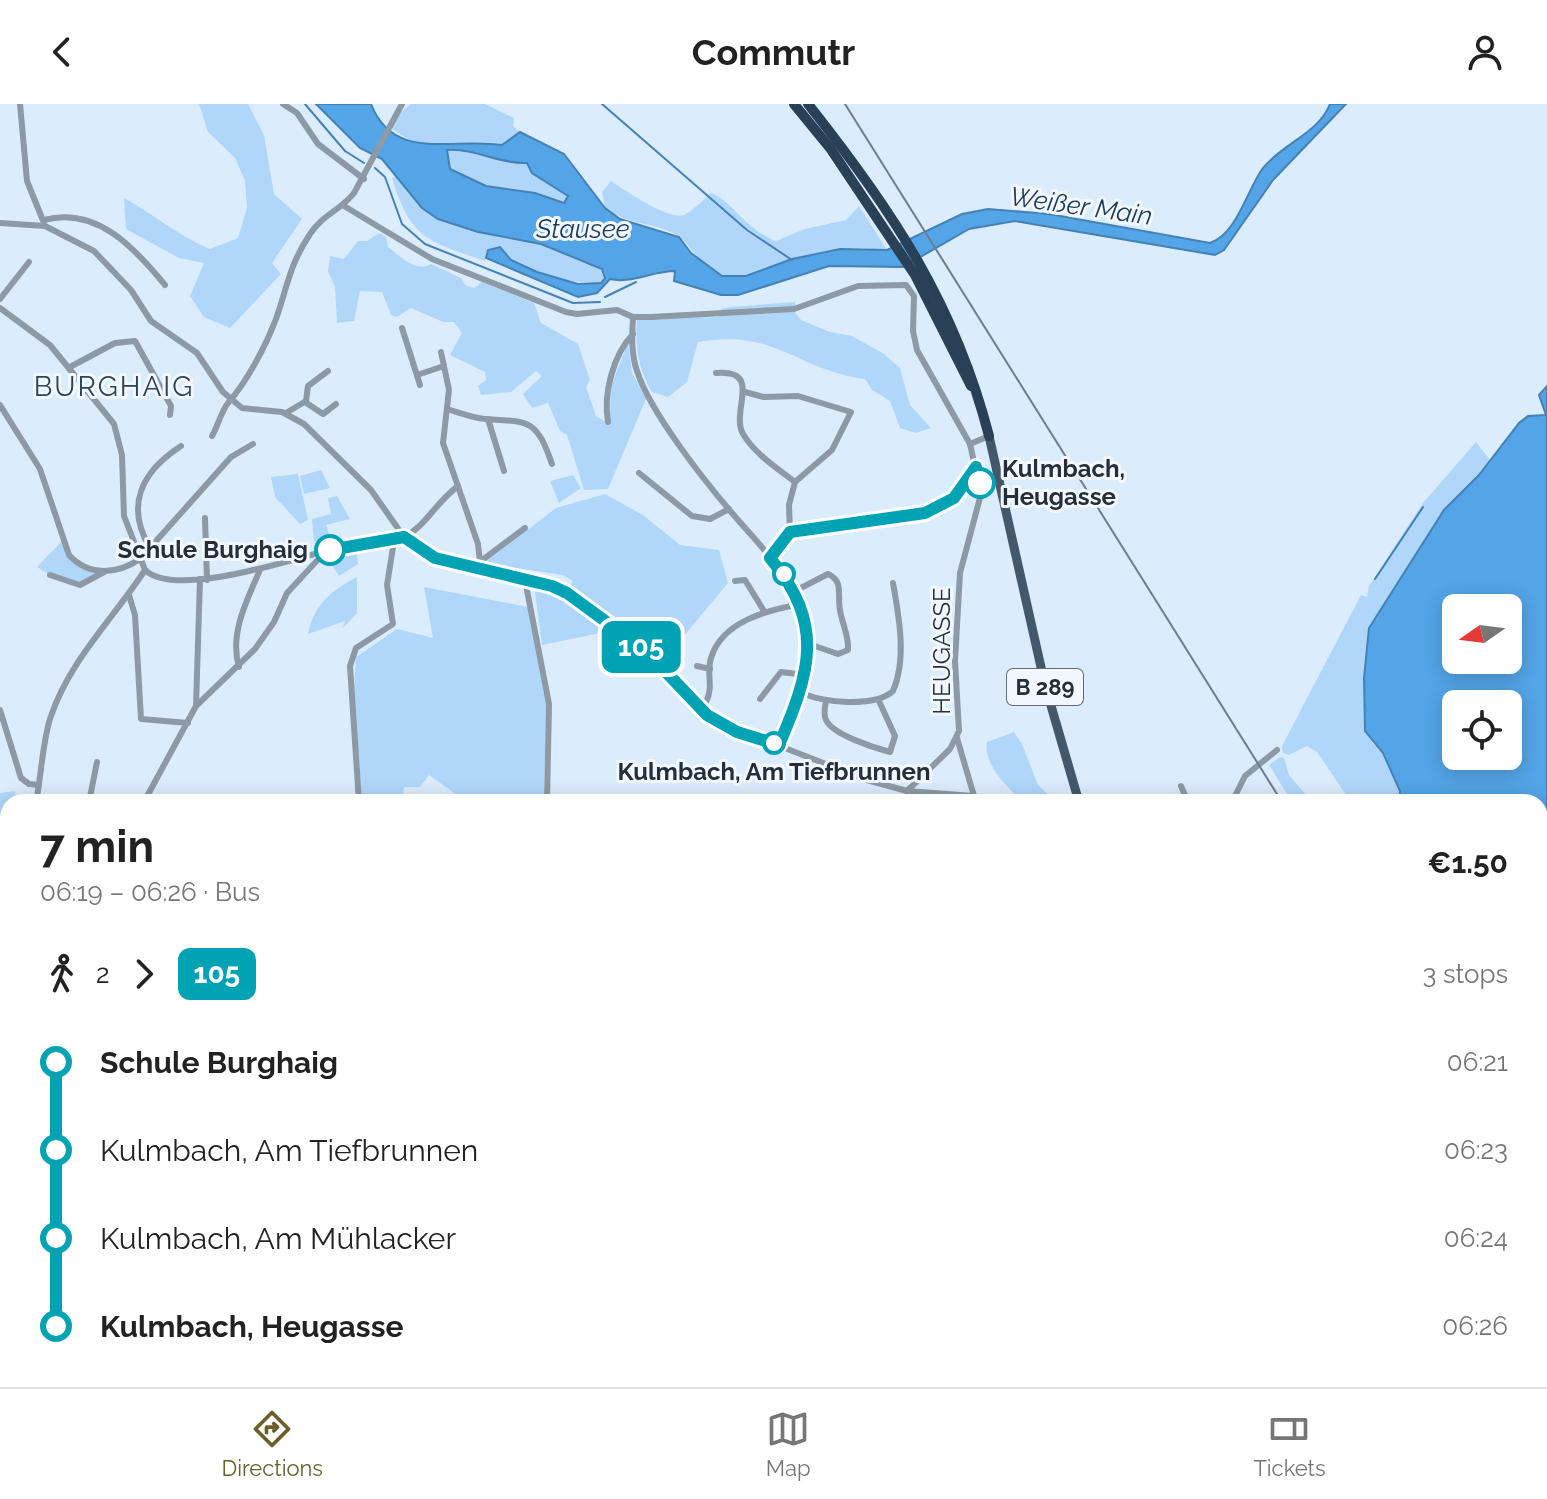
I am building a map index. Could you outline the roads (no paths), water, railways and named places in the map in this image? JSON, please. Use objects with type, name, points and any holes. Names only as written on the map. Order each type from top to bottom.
[{"type":"highway","name":"B 289","points":[[794,104],[850,168]]},
{"type":"highway","name":"B 289","points":[[808,104],[920,273],[981,405],[989,436]]},
{"type":"main road","name":"B 289","points":[[989,436],[1045,685],[1077,794]]},
{"type":"street","points":[[20,104],[27,181],[44,223],[106,261],[131,290],[151,321],[197,353],[223,392],[246,409],[286,413],[304,424],[371,490],[404,537],[435,558],[567,593],[663,665],[687,696],[718,722],[867,780],[907,791],[947,794]]},
{"type":"street","points":[[283,104],[297,113],[318,144],[364,179]]},
{"type":"street","points":[[212,436],[272,326],[296,258],[311,231],[326,215],[344,206],[364,179],[402,104]]},
{"type":"street","points":[[344,206],[432,259],[566,312],[577,314],[617,310],[633,317],[639,377],[680,443],[795,591],[801,604],[809,644],[805,675],[779,745]]},
{"type":"street","points":[[0,223],[44,223],[72,216],[115,234],[144,259],[165,285]]},
{"type":"street","points":[[0,299],[29,262]]},
{"type":"street","name":"HEUGASSE","points":[[633,317],[810,306],[858,286],[906,285],[914,296],[913,331],[917,350],[970,444],[981,494],[960,573],[956,627],[955,680],[960,719],[957,738],[973,794]]},
{"type":"street","points":[[0,308],[32,328],[70,367],[114,424],[120,438],[124,516],[145,570],[154,577],[204,579],[260,570],[325,551],[394,541],[422,526],[438,501],[458,486]]},
{"type":"street","points":[[402,328],[420,385]]},
{"type":"street","points":[[608,422],[609,386],[626,341],[633,334]]},
{"type":"street","points":[[70,367],[115,343],[135,341],[148,358],[171,406],[170,415]]},
{"type":"street","points":[[441,352],[447,409],[443,443],[478,544],[480,562]]},
{"type":"street","points":[[417,375],[444,366]]},
{"type":"street","points":[[286,413],[305,402],[308,386],[328,371]]},
{"type":"street","points":[[716,373],[732,375],[740,380],[745,392],[738,415],[742,432],[769,463],[795,482]]},
{"type":"street","points":[[745,392],[764,397],[798,396],[851,412],[832,450],[795,482],[789,505],[790,532],[770,558]]},
{"type":"street","points":[[305,402],[323,414],[336,404]]},
{"type":"street","points":[[0,405],[40,469],[69,555],[80,564],[104,572]]},
{"type":"street","points":[[447,409],[488,419],[512,418],[527,423],[541,436],[552,464]]},
{"type":"street","points":[[488,419],[504,471]]},
{"type":"street","points":[[970,444],[989,436]]},
{"type":"street","points":[[50,575],[80,585],[104,572],[128,567],[140,559],[231,457],[253,444]]},
{"type":"street","points":[[150,548],[137,519],[136,502],[150,477],[181,446]]},
{"type":"street","points":[[790,532],[925,513],[954,498],[976,467]]},
{"type":"street","points":[[639,473],[692,516],[710,519],[729,509]]},
{"type":"street","points":[[148,794],[196,706],[205,518]]},
{"type":"street","points":[[472,569],[525,528]]},
{"type":"street","points":[[358,794],[350,666],[356,648],[393,624],[387,585],[394,541]]},
{"type":"street","points":[[196,706],[239,667],[274,622],[287,593],[325,551]]},
{"type":"street","points":[[37,794],[49,720],[58,699],[77,661],[145,570]]},
{"type":"street","points":[[239,667],[236,644],[239,626],[260,570]]},
{"type":"street","points":[[795,591],[828,574],[835,577],[840,587],[840,610],[848,650],[838,654],[809,644]]},
{"type":"street","points":[[525,580],[549,704],[547,794]]},
{"type":"street","points":[[735,581],[745,580],[764,611]]},
{"type":"street","points":[[801,692],[826,701],[879,701],[893,691],[899,667],[899,621],[893,583]]},
{"type":"street","points":[[129,595],[135,615],[141,719],[188,723]]},
{"type":"street","points":[[706,702],[711,688],[712,656],[726,637],[764,611],[801,604]]},
{"type":"street","points":[[697,666],[710,669]]},
{"type":"street","points":[[760,699],[781,672],[805,675]]},
{"type":"street","points":[[826,701],[825,715],[830,725],[865,746],[890,752],[895,736],[879,701]]},
{"type":"street","points":[[0,710],[21,778],[29,784],[39,785]]},
{"type":"street","points":[[907,791],[957,738]]},
{"type":"street","points":[[1236,794],[1245,776],[1277,750]]},
{"type":"street","points":[[91,794],[97,762]]},
{"type":"street","points":[[1181,786],[1184,794]]},
{"type":"water","name":"Stausee","points":[[316,104],[371,104],[381,122],[394,134],[427,144],[502,145],[520,132],[564,154],[605,208],[620,219],[679,237],[691,253],[722,276],[746,276],[792,259],[840,249],[887,250],[962,214],[988,209],[1049,214],[1210,243],[1228,230],[1263,168],[1318,123],[1330,104],[1346,104],[1273,180],[1224,250],[1215,255],[1015,221],[969,229],[903,267],[829,266],[738,295],[721,295],[674,281],[675,271],[626,280],[610,279],[597,293],[578,297],[486,258],[488,250],[500,247],[511,260],[537,272],[578,284],[601,283],[605,278],[602,269],[541,244],[478,232],[438,219],[422,208],[382,159],[360,148]],"holes":[[[447,150],[527,163],[532,173],[568,196],[564,203],[535,193],[486,186],[450,169]]]},
{"type":"water","points":[[1547,386],[1547,794],[1400,794],[1383,753],[1365,731],[1364,678],[1369,628],[1444,510],[1479,475],[1519,423],[1528,416],[1546,415],[1539,395]]},
{"type":"waterway","points":[[305,104],[345,151],[364,163]]},
{"type":"waterway","points":[[602,104],[747,230],[792,260]]},
{"type":"waterway","points":[[375,168],[385,177],[402,224],[425,244],[573,303],[600,302]]},
{"type":"waterway","points":[[605,297],[636,282]]},
{"type":"waterway","points":[[1375,579],[1423,507]]},
{"type":"railway","points":[[845,104],[1277,794]]},
{"type":"place","name":"Kulmbach, Heugasse","points":[[980,483]]},
{"type":"place","name":"Schule Burghaig","points":[[330,550]]},
{"type":"place","name":"Kulmbach, Am Tiefbrunnen","points":[[774,743]]},
{"type":"district","name":"BURGHAIG","points":[[114,386]]},
{"type":"water label","name":"Weißer Main","points":[[1081,206]]}]
